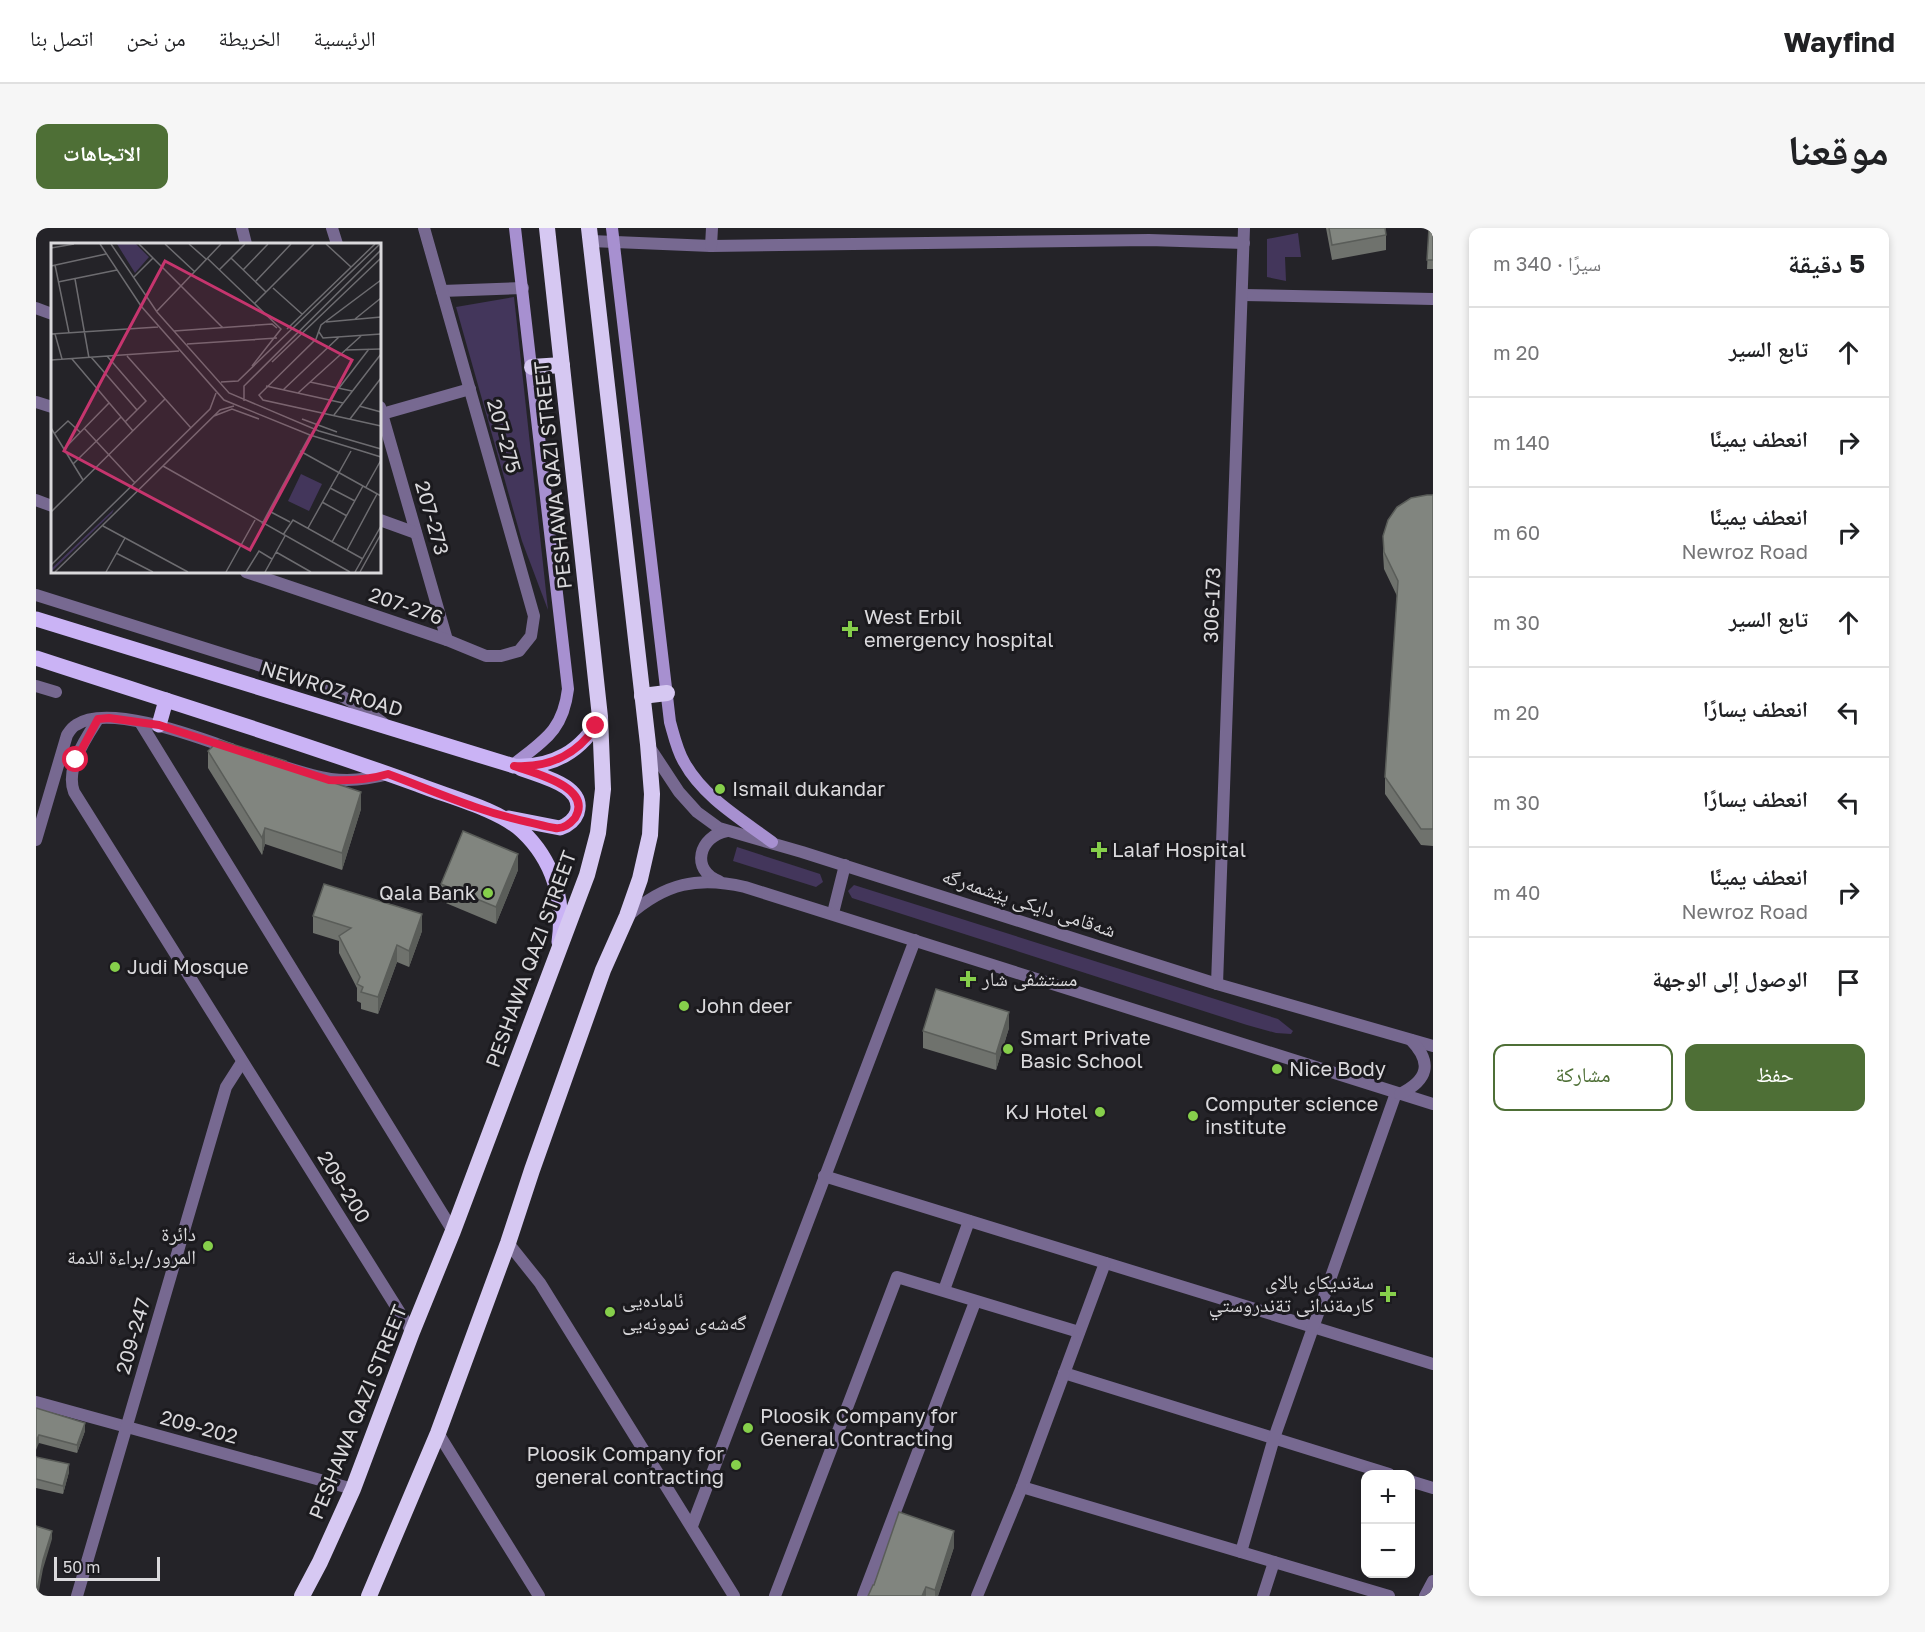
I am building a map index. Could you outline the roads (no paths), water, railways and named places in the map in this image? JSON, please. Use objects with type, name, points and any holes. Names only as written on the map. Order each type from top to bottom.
[{"type":"highway","name":"PESHAWA QAZI STREET","points":[[302,1596],[353,1489],[587,875],[598,833],[603,789],[600,717],[547,228]]},
{"type":"highway","points":[[369,1596],[438,1433],[508,1243],[599,981],[627,916],[640,879],[650,835],[652,794],[648,744],[590,235]]},
{"type":"highway","points":[[532,368],[562,365]]},
{"type":"highway","points":[[642,696],[667,693]]},
{"type":"highway","points":[[315,1571],[312,1585],[315,1596]]},
{"type":"main road","points":[[36,658],[388,774],[503,817],[556,828],[570,823],[577,811],[577,800],[569,788],[514,765],[545,740],[558,725],[566,708],[568,689],[515,228]]},
{"type":"main road","points":[[612,228],[670,723],[677,747],[689,772],[708,794],[772,842]]},
{"type":"main road","name":"NEWROZ ROAD","points":[[36,619],[391,730],[514,765],[533,766],[561,758],[584,741],[600,717]]},
{"type":"main road","points":[[159,725],[166,700]]},
{"type":"main road","points":[[503,817],[536,846],[556,884],[561,928],[557,949]]},
{"type":"street","points":[[242,228],[246,243]]},
{"type":"street","points":[[332,228],[337,243]]},
{"type":"street","name":"207-275","points":[[424,228],[534,616],[531,636],[519,651]]},
{"type":"street","points":[[711,246],[712,228]]},
{"type":"street","name":"306-173","points":[[1217,984],[1244,228]]},
{"type":"street","points":[[590,235],[614,242],[711,246],[1149,234],[1244,243]]},
{"type":"street","points":[[442,291],[523,288]]},
{"type":"street","points":[[1243,295],[1433,299]]},
{"type":"street","points":[[36,308],[51,314]]},
{"type":"street","points":[[381,410],[470,389]]},
{"type":"street","points":[[36,402],[51,408]]},
{"type":"street","name":"207-273","points":[[381,410],[384,435],[447,640]]},
{"type":"street","points":[[36,500],[51,506]]},
{"type":"street","points":[[381,520],[416,533]]},
{"type":"street","name":"207-276","points":[[249,573],[447,640],[486,656],[501,656],[519,651]]},
{"type":"street","points":[[36,595],[322,685],[359,706],[391,730]]},
{"type":"street","points":[[36,686],[56,692]]},
{"type":"street","points":[[36,840],[67,735],[75,725],[98,719],[159,725],[329,780],[369,780],[388,774]]},
{"type":"street","name":"209-200","points":[[98,719],[76,760],[72,783],[74,792],[412,1332]]},
{"type":"street","points":[[140,722],[453,1230]]},
{"type":"street","name":"شەقامی دایکی پێشمەرگە","points":[[648,744],[688,803],[719,828],[772,842],[1217,984],[1433,1046]]},
{"type":"street","points":[[728,830],[719,832],[709,839],[702,855],[702,864],[706,872],[714,879],[833,913],[1433,1104]]},
{"type":"street","points":[[833,913],[845,865]]},
{"type":"street","points":[[627,916],[653,896],[668,890],[700,882],[720,881]]},
{"type":"street","points":[[692,1526],[915,940]]},
{"type":"street","points":[[1241,1552],[1274,1438],[1312,1326],[1398,1093],[1413,1087],[1425,1071],[1426,1060],[1421,1050],[1410,1039]]},
{"type":"street","name":"209-247","points":[[77,1596],[226,1087],[242,1062]]},
{"type":"street","points":[[824,1176],[1433,1364]]},
{"type":"street","points":[[944,1290],[969,1221]]},
{"type":"street","points":[[508,1243],[540,1283],[734,1596]]},
{"type":"street","points":[[977,1596],[1022,1486],[1105,1263]]},
{"type":"street","points":[[774,1596],[897,1277],[1079,1332]]},
{"type":"street","points":[[863,1596],[975,1302]]},
{"type":"street","points":[[1064,1373],[1376,1470]]},
{"type":"street","name":"209-202","points":[[36,1402],[353,1489]]},
{"type":"street","points":[[438,1433],[539,1596]]},
{"type":"street","points":[[1415,1483],[1433,1488]]},
{"type":"street","points":[[1022,1486],[1389,1596]]},
{"type":"street","points":[[1263,1596],[1274,1562]]},
{"type":"street","points":[[1425,1596],[1433,1581]]},
{"type":"place","name":"West Erbil emergency hospital","points":[[850,629]]},
{"type":"place","name":"Ismail dukandar","points":[[720,789]]},
{"type":"place","name":"Lalaf Hospital","points":[[1099,850]]},
{"type":"place","name":"Qala Bank","points":[[488,893]]},
{"type":"place","name":"Judi Mosque","points":[[115,967]]},
{"type":"place","name":"مستشفى شار","points":[[968,979]]},
{"type":"place","name":"John deer","points":[[684,1006]]},
{"type":"place","name":"Smart Private Basic School","points":[[1008,1049]]},
{"type":"place","name":"Nice Body","points":[[1277,1069]]},
{"type":"place","name":"KJ Hotel","points":[[1100,1112]]},
{"type":"place","name":"Computer science institute","points":[[1193,1116]]},
{"type":"place","name":"دائرة المرور/براءة الذمة","points":[[208,1246]]},
{"type":"place","name":"سةنديكاى بالاى كارمةندانى تةندروستي","points":[[1388,1294]]},
{"type":"place","name":"ئامادەیی گەشەی نموونەیی","points":[[610,1312]]},
{"type":"place","name":"Ploosik Company for General Contracting","points":[[748,1428]]},
{"type":"place","name":"Ploosik Company for general contracting","points":[[736,1465]]}]
